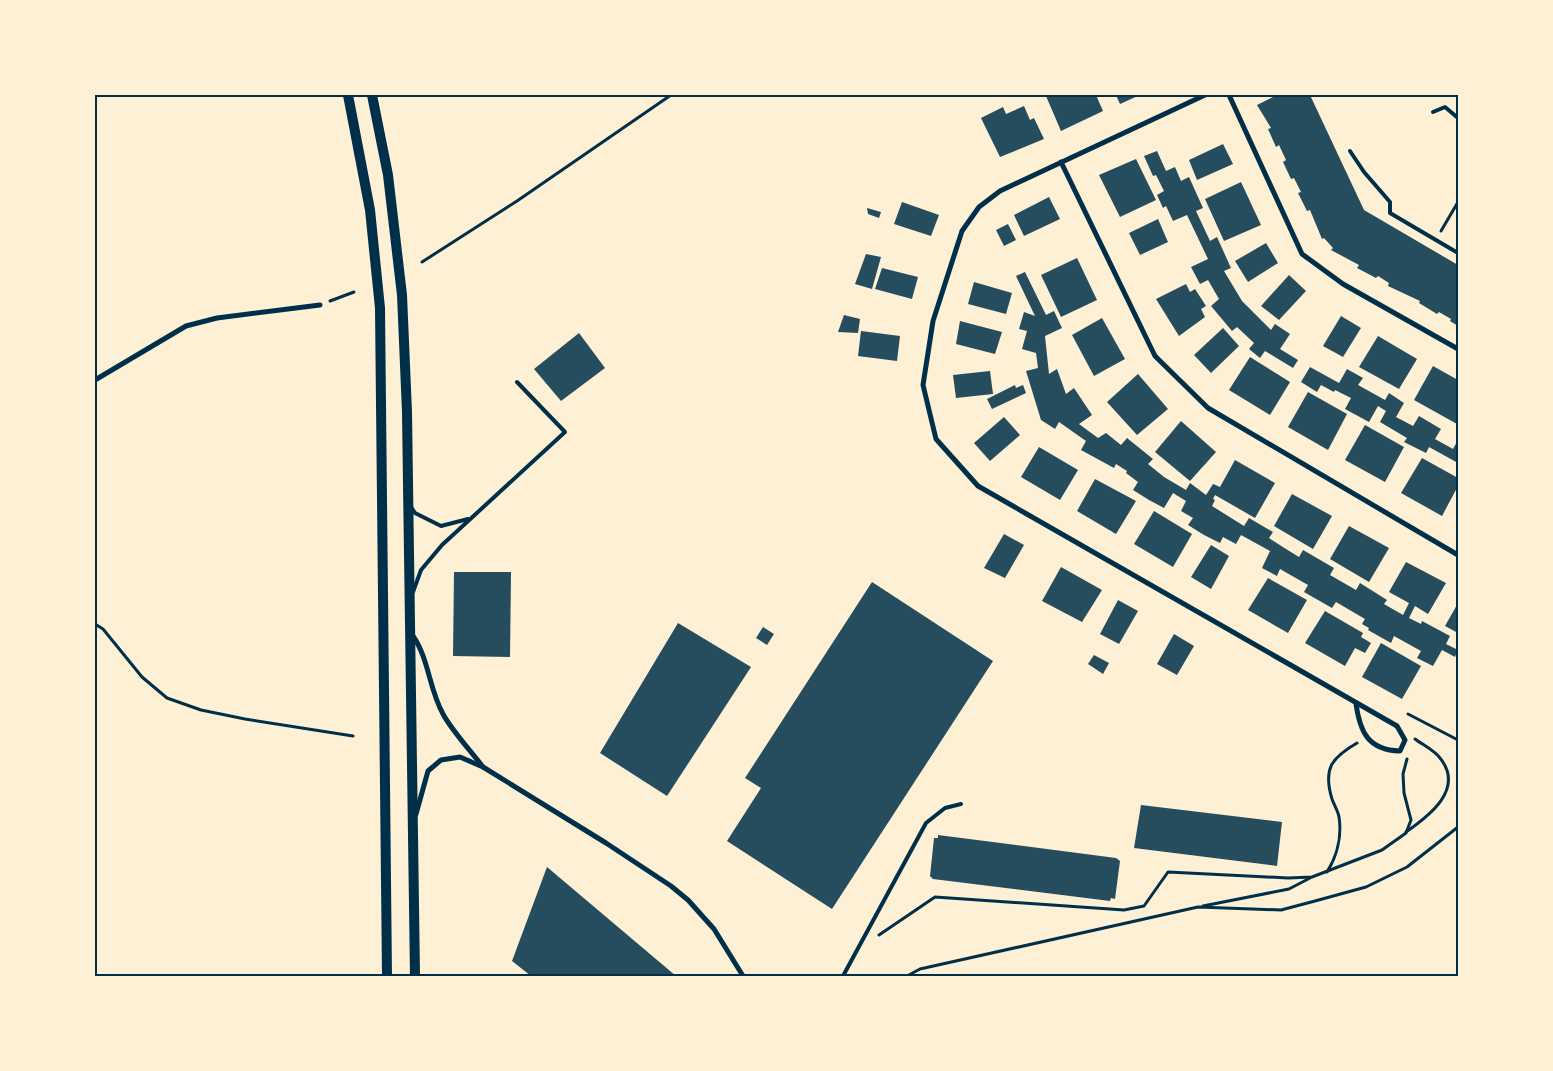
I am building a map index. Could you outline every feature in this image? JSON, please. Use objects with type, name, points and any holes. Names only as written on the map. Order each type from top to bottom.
[{"type":"main road","points":[[348,95],[370,210],[381,325],[387,976]]},
{"type":"main road","points":[[372,95],[388,175],[402,295],[410,603],[414,976]]},
{"type":"street","points":[[1205,95],[1000,191],[979,207],[962,231],[933,320],[923,384],[936,439],[978,486],[1397,726],[1405,740],[1400,751],[1387,751],[1368,740],[1359,724],[1356,704]]},
{"type":"street","points":[[1229,95],[1302,254],[1343,284],[1458,349]]},
{"type":"street","points":[[1061,162],[1155,356],[1208,408],[1458,555]]},
{"type":"street","points":[[95,380],[186,326],[217,318],[320,305]]},
{"type":"street","points":[[410,632],[423,650],[430,686],[444,716],[483,767]]},
{"type":"street","points":[[412,829],[428,770],[441,760],[460,757],[483,767],[606,843],[688,900],[714,929],[743,976]]},
{"type":"lane","points":[[1433,112],[1445,107],[1458,118]]},
{"type":"lane","points":[[1350,152],[1364,172],[1390,202],[1390,213],[1458,253]]},
{"type":"lane","points":[[410,603],[421,570],[442,545],[565,432],[517,382]]},
{"type":"lane","points":[[408,503],[415,513],[441,526],[470,518]]},
{"type":"lane","points":[[843,976],[926,823],[945,808],[961,804]]},
{"type":"path","points":[[422,262],[517,201],[671,95]]},
{"type":"path","points":[[1436,240],[1458,202]]},
{"type":"path","points":[[320,305],[354,292]]},
{"type":"path","points":[[95,624],[104,629],[142,677],[167,698],[201,710],[245,719],[354,736]]},
{"type":"path","points":[[1408,714],[1458,740]]},
{"type":"path","points":[[907,976],[920,970],[1289,888],[1382,850],[1438,806],[1444,798],[1448,786],[1449,774],[1446,766],[1439,757],[1414,737]]},
{"type":"path","points":[[1327,872],[1336,859],[1339,834],[1339,816],[1332,800],[1328,770],[1332,762],[1357,743]]},
{"type":"path","points":[[1406,833],[1411,820],[1404,792],[1403,774],[1408,757]]},
{"type":"path","points":[[1198,907],[1281,910],[1366,887],[1407,867],[1458,827]]},
{"type":"path","points":[[878,935],[935,897],[1124,910],[1144,906],[1168,872],[1288,878],[1312,877]]},
{"type":"building","points":[[1096,95],[1103,111],[1061,131],[1046,96]]},
{"type":"building","points":[[1116,95],[1140,95],[1120,104]]},
{"type":"building","points":[[1277,95],[1310,95],[1364,210],[1458,265],[1458,326],[1450,321],[1451,319],[1439,312],[1437,314],[1419,303],[1420,301],[1388,286],[1389,283],[1378,276],[1376,278],[1357,268],[1359,265],[1331,250],[1333,248],[1324,238],[1322,239],[1310,210],[1307,211],[1298,193],[1301,192],[1294,178],[1291,179],[1283,162],[1286,160],[1279,145],[1276,147],[1268,129],[1271,128],[1257,105]]},
{"type":"building","points":[[1024,106],[1030,120],[1034,118],[1044,139],[1000,157],[981,118],[1003,107],[1006,114]]},
{"type":"building","points":[[1223,144],[1233,164],[1197,180],[1189,160]]},
{"type":"building","points":[[1157,151],[1166,171],[1175,167],[1181,181],[1189,177],[1203,208],[1196,211],[1210,241],[1217,237],[1231,268],[1224,271],[1242,301],[1271,330],[1275,324],[1290,334],[1280,349],[1298,360],[1293,368],[1265,351],[1260,358],[1249,349],[1254,343],[1237,327],[1232,331],[1211,306],[1219,299],[1208,280],[1200,284],[1191,267],[1208,259],[1187,215],[1173,221],[1166,206],[1163,208],[1157,195],[1164,191],[1156,175],[1153,176],[1144,156]]},
{"type":"building","points":[[1136,159],[1156,200],[1120,217],[1099,175]]},
{"type":"building","points":[[1241,182],[1261,225],[1224,241],[1205,199]]},
{"type":"building","points":[[1049,197],[1060,219],[1024,236],[1014,215]]},
{"type":"building","points":[[902,202],[939,215],[931,236],[894,224]]},
{"type":"building","points":[[867,208],[881,212],[879,218],[868,214]]},
{"type":"building","points":[[1158,219],[1168,242],[1140,255],[1129,233]]},
{"type":"building","points":[[1008,224],[1016,240],[1004,246],[996,230]]},
{"type":"building","points":[[1266,243],[1278,263],[1248,282],[1235,261]]},
{"type":"building","points":[[866,254],[881,257],[872,289],[855,284]]},
{"type":"building","points":[[1077,258],[1097,300],[1061,317],[1041,275]]},
{"type":"building","points":[[882,268],[918,277],[912,299],[875,289]]},
{"type":"building","points":[[1025,272],[1046,315],[1054,311],[1062,328],[1045,336],[1049,374],[1057,369],[1066,394],[1074,388],[1092,415],[1079,424],[1098,438],[1106,433],[1121,445],[1127,438],[1153,459],[1148,464],[1164,477],[1186,490],[1190,483],[1206,495],[1213,484],[1220,487],[1235,460],[1275,483],[1255,518],[1215,495],[1212,506],[1244,526],[1249,518],[1273,532],[1269,538],[1286,549],[1299,557],[1303,550],[1334,568],[1330,575],[1356,590],[1360,583],[1387,600],[1384,604],[1403,615],[1409,603],[1389,592],[1406,562],[1446,583],[1428,614],[1415,606],[1409,618],[1421,624],[1422,621],[1450,636],[1446,644],[1458,650],[1455,657],[1442,650],[1433,666],[1417,658],[1421,651],[1394,636],[1391,643],[1368,630],[1369,628],[1362,624],[1365,619],[1336,602],[1332,608],[1304,592],[1308,585],[1280,569],[1277,576],[1262,568],[1270,551],[1241,535],[1236,544],[1223,537],[1220,543],[1204,535],[1188,525],[1193,518],[1181,511],[1186,501],[1173,493],[1164,508],[1149,500],[1133,490],[1138,482],[1126,473],[1127,471],[1116,464],[1114,468],[1081,450],[1086,441],[1059,422],[1055,429],[1041,420],[1026,371],[1038,368],[1036,353],[1022,349],[1027,331],[1019,329],[1024,312],[1035,316],[1016,276]]},
{"type":"building","points":[[1289,275],[1306,291],[1279,320],[1261,306]]},
{"type":"building","points":[[974,282],[1012,293],[1006,314],[968,304]]},
{"type":"building","points":[[1186,284],[1190,292],[1195,289],[1206,306],[1201,309],[1205,317],[1179,336],[1156,299]]},
{"type":"building","points":[[844,315],[860,319],[858,333],[838,332]]},
{"type":"building","points":[[1341,316],[1361,328],[1343,357],[1323,346]]},
{"type":"building","points":[[1102,318],[1125,359],[1094,376],[1072,335]]},
{"type":"building","points":[[960,321],[1002,332],[995,354],[956,344]]},
{"type":"building","points":[[1223,328],[1239,346],[1211,373],[1194,355]]},
{"type":"building","points":[[861,331],[900,336],[897,361],[858,356]]},
{"type":"building","points":[[579,333],[605,368],[561,401],[534,369]]},
{"type":"building","points":[[1378,336],[1417,359],[1399,389],[1359,367]]},
{"type":"building","points":[[1250,357],[1290,382],[1270,415],[1229,390]]},
{"type":"building","points":[[1433,366],[1458,380],[1457,424],[1414,400]]},
{"type":"building","points":[[1310,367],[1339,383],[1347,369],[1363,378],[1358,385],[1385,400],[1389,393],[1404,403],[1396,417],[1413,426],[1419,416],[1441,429],[1435,439],[1453,449],[1458,440],[1458,463],[1429,447],[1426,453],[1404,442],[1407,438],[1380,422],[1386,411],[1378,406],[1369,422],[1345,409],[1351,398],[1321,385],[1317,392],[1301,382]]},
{"type":"building","points":[[990,371],[993,394],[956,398],[953,375]]},
{"type":"building","points":[[1138,374],[1168,409],[1137,435],[1107,402]]},
{"type":"building","points":[[1015,385],[1016,388],[1023,385],[1026,393],[992,409],[987,399]]},
{"type":"building","points":[[1308,392],[1347,414],[1328,450],[1288,427]]},
{"type":"building","points":[[1004,417],[1020,435],[990,461],[974,443]]},
{"type":"building","points":[[1181,421],[1216,452],[1190,481],[1155,452]]},
{"type":"building","points":[[1365,425],[1404,447],[1385,482],[1345,460]]},
{"type":"building","points":[[1039,447],[1078,470],[1060,500],[1021,477]]},
{"type":"building","points":[[1422,458],[1458,478],[1458,486],[1442,516],[1401,493]]},
{"type":"building","points":[[1095,479],[1136,501],[1116,534],[1077,511]]},
{"type":"building","points":[[1292,494],[1332,516],[1313,549],[1274,526]]},
{"type":"building","points":[[1154,511],[1192,534],[1173,567],[1134,544]]},
{"type":"building","points":[[1349,526],[1389,548],[1369,582],[1330,559]]},
{"type":"building","points":[[1004,534],[1024,545],[1005,578],[984,568]]},
{"type":"building","points":[[1211,545],[1229,556],[1211,589],[1191,577]]},
{"type":"building","points":[[1061,567],[1102,590],[1082,622],[1042,601]]},
{"type":"building","points":[[454,572],[511,572],[510,657],[453,656]]},
{"type":"building","points":[[1268,578],[1307,600],[1288,633],[1248,610]]},
{"type":"building","points":[[872,582],[993,661],[832,909],[727,841],[761,788],[745,778]]},
{"type":"building","points":[[1118,600],[1138,611],[1119,644],[1100,634]]},
{"type":"building","points":[[1458,603],[1458,633],[1445,626]]},
{"type":"building","points":[[1325,611],[1363,633],[1361,637],[1371,643],[1365,653],[1355,648],[1345,666],[1305,643]]},
{"type":"building","points":[[678,623],[751,667],[667,796],[600,753]]},
{"type":"building","points":[[763,627],[774,634],[767,645],[756,638]]},
{"type":"building","points":[[1174,634],[1194,646],[1177,675],[1157,664]]},
{"type":"building","points":[[1381,643],[1421,666],[1402,699],[1362,677]]},
{"type":"building","points":[[1094,655],[1109,663],[1103,674],[1088,664]]},
{"type":"building","points":[[1141,805],[1282,822],[1277,866],[1134,848]]},
{"type":"building","points":[[938,835],[1116,858],[1120,861],[1115,899],[1111,898],[1110,901],[933,879],[930,876],[934,838],[938,838]]},
{"type":"building","points":[[547,867],[676,976],[531,976],[512,961]]}]
